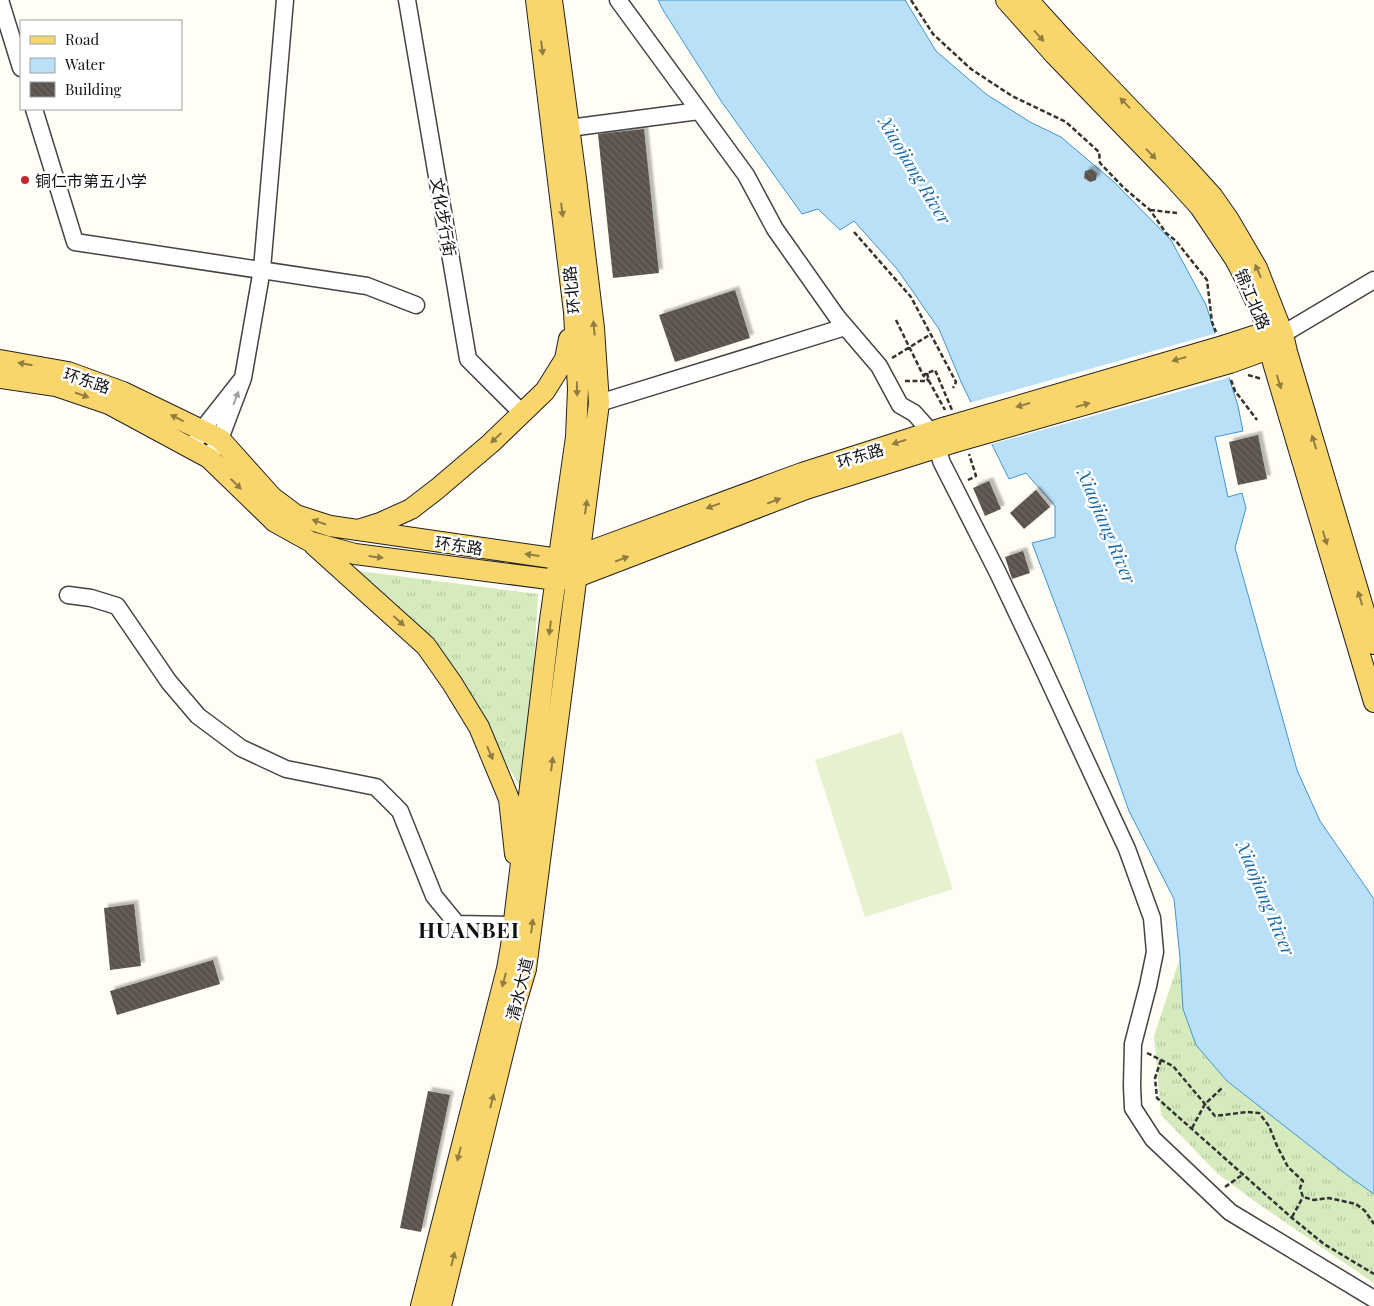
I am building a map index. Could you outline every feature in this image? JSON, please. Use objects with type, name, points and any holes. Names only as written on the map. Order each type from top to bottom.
[{"type":"main road","name":"环北路","points":[[536,0],[574,312],[578,389],[576,437],[556,580]]},
{"type":"main road","name":"环北路","points":[[552,0],[594,328],[599,403],[577,577]]},
{"type":"main road","name":"锦江北路","points":[[1006,0],[1054,54],[1200,207],[1235,259],[1274,338],[1287,352],[1374,644]]},
{"type":"main road","name":"锦江北路","points":[[1028,0],[1213,197],[1257,268],[1274,338],[1374,702]]},
{"type":"main road","points":[[357,530],[380,523],[411,509],[492,443],[545,391],[565,359],[574,312]]},
{"type":"main road","points":[[948,433],[1229,359],[1274,338]]},
{"type":"main road","name":"环东路","points":[[0,360],[68,372],[123,392],[211,435],[272,497],[296,515],[330,526],[559,559],[580,555],[802,473],[948,433]]},
{"type":"main road","name":"环东路","points":[[0,378],[56,386],[109,404],[209,458],[275,522],[311,542],[356,554],[556,580],[577,577],[948,433]]},
{"type":"main road","points":[[311,542],[426,646],[452,682],[479,727],[509,799],[519,888]]},
{"type":"main road","name":"清水大道","points":[[441,1306],[514,1009],[526,969],[577,577]]},
{"type":"main road","name":"清水大道","points":[[421,1306],[507,969],[519,888],[556,580]]},
{"type":"street","points":[[0,0],[20,65]]},
{"type":"street","points":[[209,458],[211,435],[243,378],[262,269],[285,0]]},
{"type":"street","name":"文化步行街","points":[[407,0],[468,359],[522,414]]},
{"type":"street","points":[[618,0],[746,174],[775,229],[845,326],[879,366],[900,405],[948,433],[942,463],[998,573],[1127,849],[1152,918],[1155,952],[1133,1044],[1133,1108],[1153,1139],[1230,1212],[1374,1299]]},
{"type":"street","points":[[34,110],[75,242],[367,286],[416,305]]},
{"type":"street","points":[[569,128],[699,111]]},
{"type":"street","points":[[1274,338],[1374,280]]},
{"type":"street","points":[[599,403],[845,326]]},
{"type":"street","points":[[191,448],[211,435]]},
{"type":"street","points":[[68,595],[91,598],[116,606],[169,682],[198,716],[241,748],[286,769],[376,787],[400,811],[434,896],[457,924],[514,925]]},
{"type":"path","points":[[911,0],[933,34],[972,69],[1012,96],[1066,122],[1098,152],[1100,163],[1124,188],[1150,210],[1166,233],[1176,241],[1207,280],[1212,322],[1229,359],[1235,391],[1257,420]]},
{"type":"path","points":[[1150,210],[1178,214]]},
{"type":"path","points":[[854,232],[911,297],[956,382],[953,388]]},
{"type":"path","points":[[896,320],[923,375],[930,381]]},
{"type":"path","points":[[879,366],[931,334]]},
{"type":"path","points":[[1229,359],[1265,380]]},
{"type":"path","points":[[923,375],[935,370],[948,433]]},
{"type":"path","points":[[927,373],[948,433],[976,476],[962,483]]},
{"type":"path","points":[[887,382],[930,381]]},
{"type":"path","points":[[1146,1053],[1173,1066],[1215,1116],[1247,1112],[1259,1113],[1270,1126],[1277,1146],[1288,1167],[1303,1181],[1300,1188],[1303,1197],[1292,1218]]},
{"type":"path","points":[[1161,1060],[1155,1078],[1157,1098],[1242,1175],[1324,1244],[1374,1274]]},
{"type":"path","points":[[1192,1128],[1205,1104],[1222,1088]]},
{"type":"path","points":[[1223,1188],[1242,1175]]},
{"type":"path","points":[[1303,1197],[1314,1200],[1329,1198],[1356,1204],[1365,1211],[1374,1224]]},
{"type":"green space","points":[[359,571],[538,594],[526,796],[463,691]]},
{"type":"green space","points":[[902,732],[953,889],[865,917],[815,760]]},
{"type":"green space","points":[[1180,958],[1183,1009],[1196,1045],[1227,1081],[1374,1194],[1374,1283],[1218,1174],[1161,1115],[1154,1036]]},
{"type":"water","name":"Xiaojiang River","points":[[658,0],[905,0],[936,51],[986,94],[1030,122],[1061,137],[1114,182],[1171,240],[1206,305],[1238,406],[1243,431],[1215,437],[1228,497],[1242,493],[1246,508],[1235,548],[1297,770],[1320,821],[1374,899],[1374,1194],[1227,1081],[1196,1045],[1183,1009],[1174,899],[1129,811],[1068,638],[1032,543],[1055,537],[1055,506],[1026,473],[1009,479],[962,384],[939,329],[897,269],[854,221],[840,230],[818,209],[802,214],[721,101]]},
{"type":"pier","points":[[1217,333],[1231,377],[989,445],[969,403]]},
{"type":"building","points":[[644,129],[659,273],[613,278],[598,134]]},
{"type":"building","points":[[1092,169],[1097,173],[1096,180],[1090,182],[1084,178],[1085,171]]},
{"type":"building","points":[[735,290],[750,338],[675,362],[659,315]]},
{"type":"building","points":[[1258,435],[1267,479],[1238,485],[1229,442]]},
{"type":"building","points":[[989,481],[1001,509],[985,516],[973,488]]},
{"type":"building","points":[[1036,490],[1050,507],[1024,529],[1010,513]]},
{"type":"building","points":[[1023,551],[1030,573],[1012,579],[1005,557]]},
{"type":"building","points":[[134,904],[141,966],[110,970],[104,908]]},
{"type":"building","points":[[213,960],[220,984],[117,1015],[110,991]]},
{"type":"building","points":[[428,1091],[450,1095],[421,1232],[400,1228]]},
{"type":"place","name":"铜仁市第五小学","points":[[25,180]]},
{"type":"district","name":"HUANBEI","points":[[469,929]]}]
